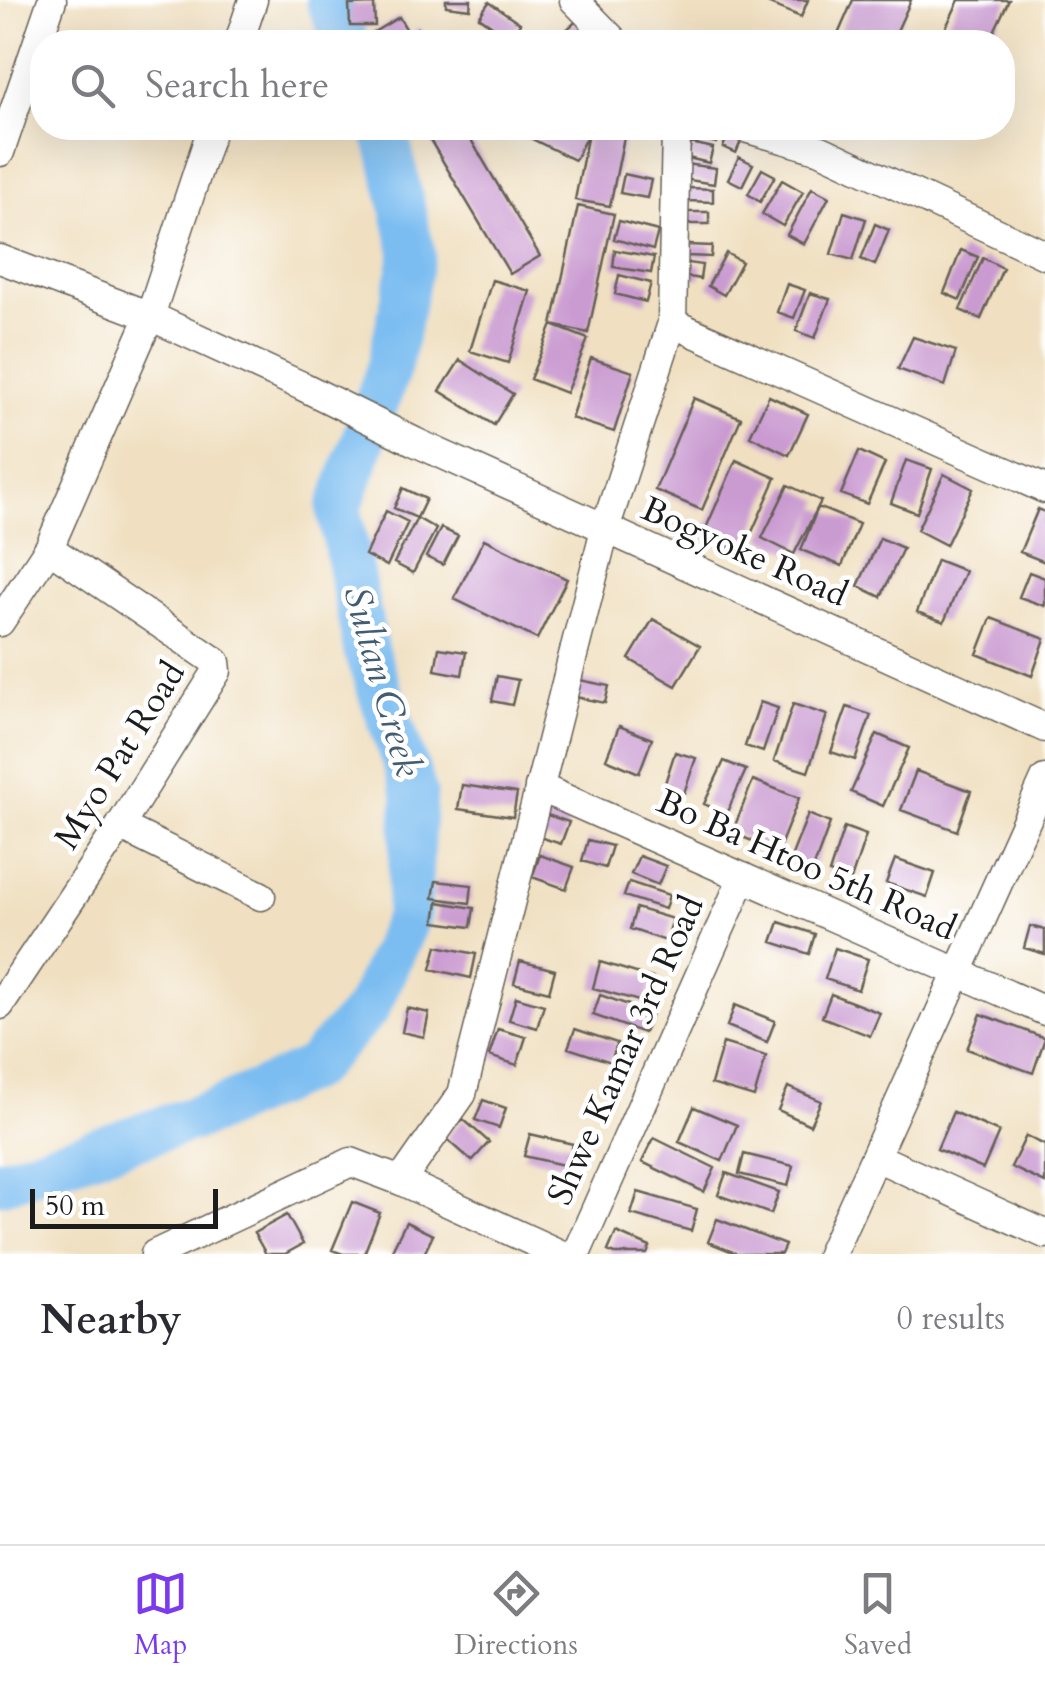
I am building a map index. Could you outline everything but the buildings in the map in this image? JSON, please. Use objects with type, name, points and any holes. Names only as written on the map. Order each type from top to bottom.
[{"type":"street","points":[[42,30],[52,0]]},
{"type":"street","points":[[244,30],[253,0]]},
{"type":"street","points":[[574,0],[603,30]]},
{"type":"street","points":[[0,152],[30,64]]},
{"type":"street","points":[[0,622],[49,548],[150,316],[208,140]]},
{"type":"street","points":[[401,1181],[462,1094],[605,528],[672,323],[676,140]]},
{"type":"street","points":[[786,140],[821,150],[1045,255]]},
{"type":"street","name":"Bogyoke Road","points":[[0,259],[150,316],[415,442],[1045,728]]},
{"type":"street","points":[[672,323],[1045,489]]},
{"type":"street","name":"Myo Pat Road","points":[[0,1005],[120,826],[217,666],[49,548]]},
{"type":"street","points":[[830,1254],[1045,779]]},
{"type":"street","name":"Bo Ba Htoo 5th Road","points":[[538,788],[1045,1011]]},
{"type":"street","points":[[120,826],[261,896]]},
{"type":"street","name":"Shwe Kamar 3rd Road","points":[[576,1254],[744,877]]},
{"type":"street","points":[[876,1157],[1045,1234]]},
{"type":"street","points":[[155,1254],[352,1162],[560,1254]]},
{"type":"waterway","name":"Sultan Creek","points":[[328,0],[341,30]]},
{"type":"waterway","name":"Sultan Creek","points":[[0,1182],[213,1112],[312,1068],[367,1009],[408,917],[415,793],[366,651],[339,509],[389,367],[413,254],[386,140]]}]
